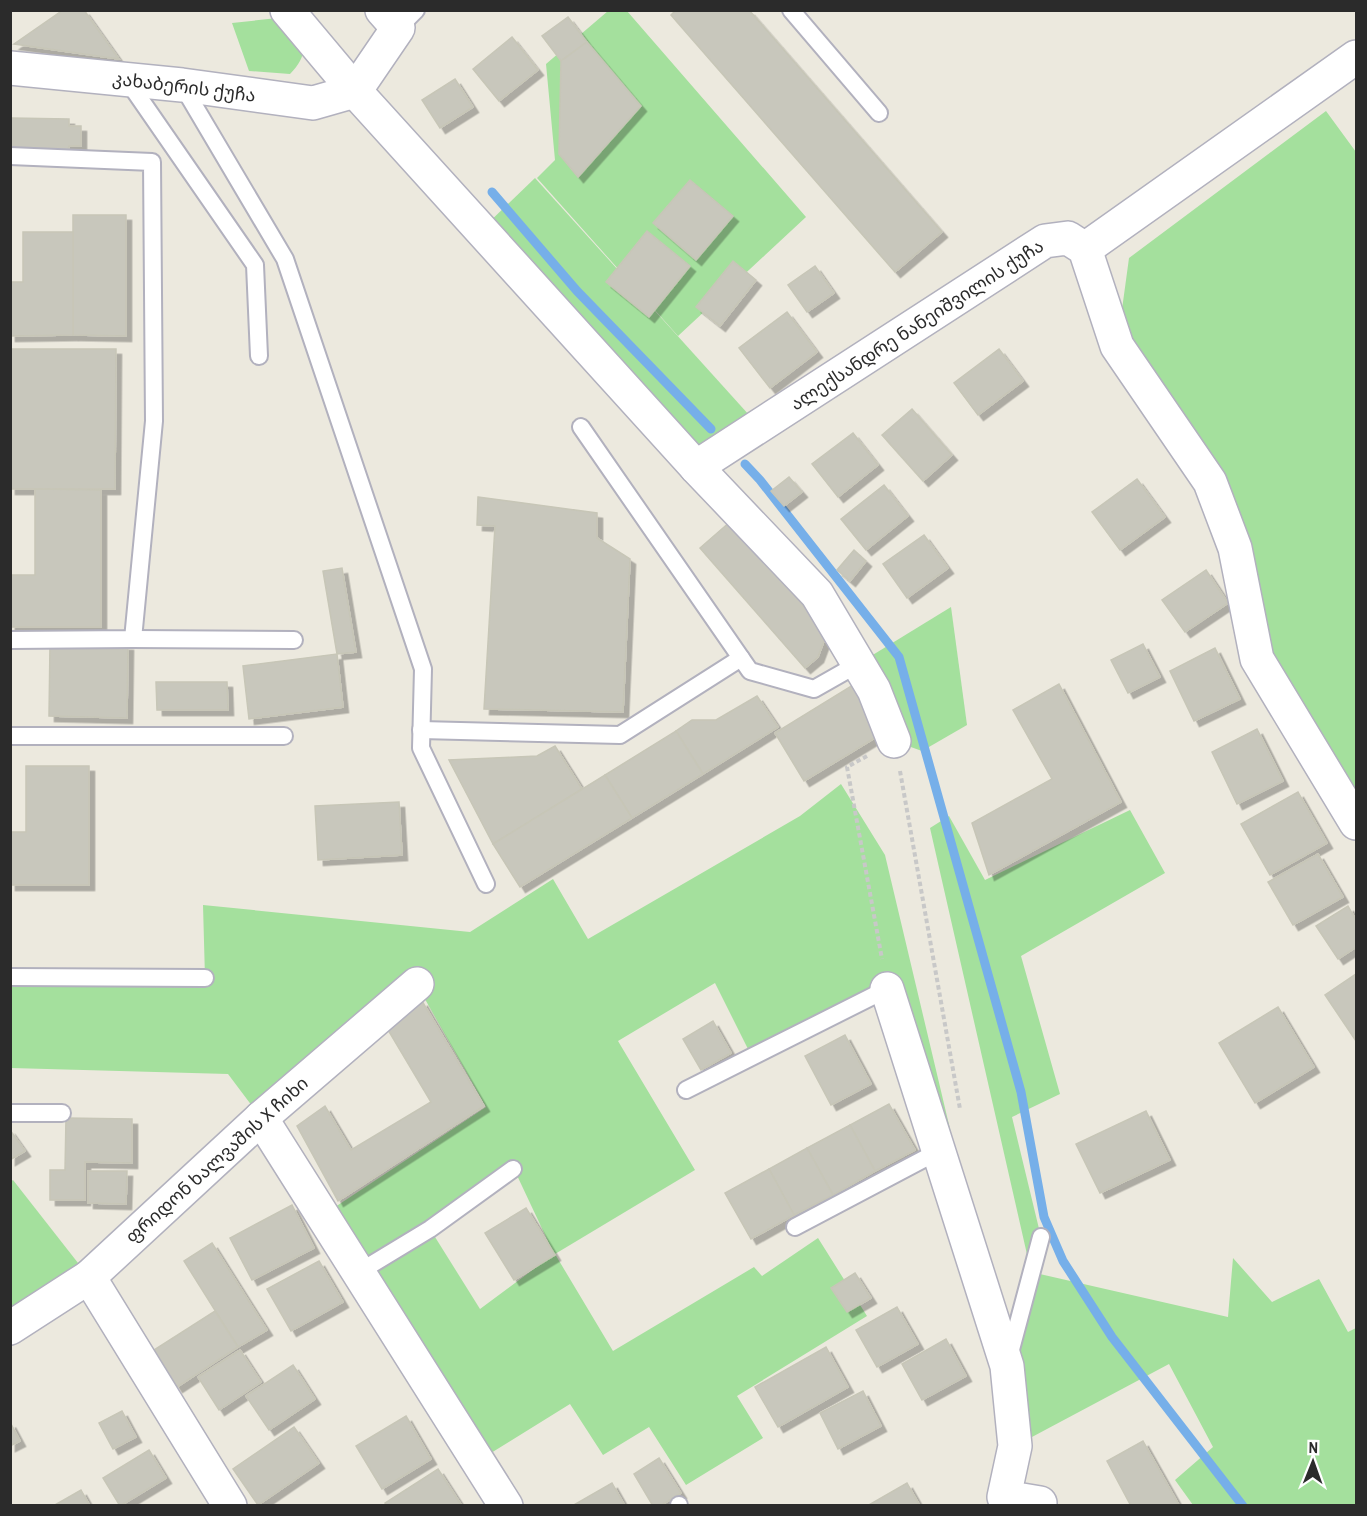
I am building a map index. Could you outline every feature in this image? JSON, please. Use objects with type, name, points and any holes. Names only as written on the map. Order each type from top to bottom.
[{"type":"street","points":[[287,10],[355,91],[696,467],[817,594],[874,690],[894,741]]},
{"type":"street","points":[[355,91],[399,16]]},
{"type":"street","points":[[1356,57],[1085,249],[1117,346],[1210,482],[1234,548],[1257,659],[1356,823]]},
{"type":"street","name":"კახაბერის ქუჩა","points":[[10,68],[182,85],[313,103],[355,91]]},
{"type":"street","name":"ალექსანდრე ნანეიშვილის ქუჩა","points":[[696,467],[1045,241],[1068,238],[1085,249]]},
{"type":"street","name":"ფრიდონ ხალვაშის X ჩიხი","points":[[10,1328],[89,1277],[261,1118],[417,984]]},
{"type":"street","points":[[887,989],[1007,1366],[1015,1446],[1004,1497],[1038,1504]]},
{"type":"street","points":[[261,1118],[506,1506]]},
{"type":"street","points":[[89,1277],[230,1506]]},
{"type":"lane","points":[[791,10],[879,113]]},
{"type":"lane","points":[[127,80],[255,265],[259,356]]},
{"type":"lane","points":[[182,85],[285,259],[423,669],[421,748],[486,884]]},
{"type":"lane","points":[[10,156],[152,162],[154,421],[133,639]]},
{"type":"lane","points":[[580,427],[750,671],[814,689],[858,664]]},
{"type":"lane","points":[[10,640],[294,640]]},
{"type":"lane","points":[[422,729],[620,735],[741,658]]},
{"type":"lane","points":[[10,736],[284,736]]},
{"type":"lane","points":[[10,977],[205,978]]},
{"type":"lane","points":[[687,1090],[887,989]]},
{"type":"lane","points":[[10,1113],[62,1113]]},
{"type":"lane","points":[[795,1227],[939,1151]]},
{"type":"lane","points":[[360,1272],[430,1229],[513,1169]]},
{"type":"lane","points":[[1007,1366],[1041,1237]]},
{"type":"path","points":[[887,989],[847,767],[894,741],[962,1120]]},
{"type":"green space","points":[[608,11],[627,11],[806,217],[678,336],[537,178],[555,160],[546,64]]},
{"type":"green space","points":[[287,17],[302,46],[303,52],[297,66],[290,74],[249,71],[232,23]]},
{"type":"green space","points":[[1326,111],[1356,152],[1356,797],[1257,659],[1235,548],[1117,346],[1129,258]]},
{"type":"green space","points":[[535,178],[759,426],[696,467],[482,229]]},
{"type":"green space","points":[[951,607],[967,725],[922,751],[894,741],[858,664]]},
{"type":"green space","points":[[841,784],[885,855],[1006,1365],[1031,1272],[1228,1317],[1233,1258],[1272,1302],[1319,1279],[1348,1332],[1356,1328],[1356,1505],[1193,1505],[1175,1480],[1213,1447],[1169,1364],[1015,1446],[887,989],[752,1057],[715,983],[618,1041],[695,1170],[555,1254],[613,1351],[754,1267],[762,1276],[818,1238],[867,1316],[737,1396],[763,1438],[686,1485],[649,1427],[603,1455],[570,1404],[478,1461],[323,1215],[486,1107],[417,985],[261,1118],[228,1074],[11,1068],[11,977],[205,978],[203,905],[470,932],[553,879],[588,939],[800,816]],"holes":[[[514,1169],[554,1254],[480,1309],[430,1229]]]},
{"type":"green space","points":[[1130,810],[1165,873],[1021,956],[1060,1094],[1012,1117],[1041,1237],[1031,1272],[930,828],[949,816],[985,880]]},
{"type":"green space","points":[[13,1180],[89,1277],[11,1328],[10,1182]]},
{"type":"building","points":[[63,10],[84,10],[119,59],[14,44]]},
{"type":"building","points":[[676,10],[749,10],[942,232],[895,272],[671,15]]},
{"type":"building","points":[[568,17],[587,42],[561,61],[542,36]]},
{"type":"building","points":[[512,37],[538,70],[499,101],[473,69]]},
{"type":"building","points":[[587,42],[641,106],[578,177],[559,154],[561,61]]},
{"type":"building","points":[[455,79],[473,107],[440,128],[422,100]]},
{"type":"building","points":[[11,118],[69,119],[69,126],[81,126],[81,146],[69,146],[68,151],[10,149]]},
{"type":"building","points":[[690,180],[733,216],[696,260],[653,223]]},
{"type":"building","points":[[73,215],[126,215],[126,336],[73,335]]},
{"type":"building","points":[[647,231],[690,266],[649,317],[606,282]]},
{"type":"building","points":[[23,232],[73,232],[73,335],[10,336],[10,282],[23,282]]},
{"type":"building","points":[[733,261],[756,280],[720,326],[696,307]]},
{"type":"building","points":[[815,266],[834,293],[807,312],[788,285]]},
{"type":"building","points":[[787,312],[817,352],[770,388],[739,348]]},
{"type":"building","points":[[10,349],[116,349],[115,489],[10,489]]},
{"type":"building","points":[[999,349],[1023,381],[978,415],[954,383]]},
{"type":"building","points":[[912,409],[952,455],[923,481],[882,435]]},
{"type":"building","points":[[853,433],[878,465],[838,497],[812,464]]},
{"type":"building","points":[[789,477],[802,492],[784,506],[771,491]]},
{"type":"building","points":[[1137,479],[1165,517],[1120,550],[1092,512]]},
{"type":"building","points":[[884,485],[908,516],[866,550],[841,519]]},
{"type":"building","points":[[35,489],[101,490],[101,627],[10,627],[10,575],[35,575]]},
{"type":"building","points":[[478,497],[597,513],[597,538],[630,559],[623,712],[484,709],[495,526],[477,525]]},
{"type":"building","points":[[731,521],[827,633],[818,657],[805,668],[700,548]]},
{"type":"building","points":[[924,535],[948,568],[907,598],[883,564]]},
{"type":"building","points":[[854,550],[866,561],[850,581],[837,570]]},
{"type":"building","points":[[342,568],[356,652],[337,654],[323,571]]},
{"type":"building","points":[[1206,570],[1228,603],[1185,632],[1162,600]]},
{"type":"building","points":[[50,644],[128,645],[127,718],[49,716]]},
{"type":"building","points":[[1143,644],[1160,677],[1128,693],[1111,660]]},
{"type":"building","points":[[1215,648],[1240,699],[1194,721],[1170,671]]},
{"type":"building","points":[[337,654],[343,707],[249,719],[243,666]]},
{"type":"building","points":[[156,682],[227,682],[228,710],[157,710]]},
{"type":"building","points":[[1059,684],[1121,802],[989,875],[972,823],[1052,779],[1013,710]]},
{"type":"building","points":[[853,685],[883,733],[804,781],[775,733]]},
{"type":"building","points":[[757,696],[778,727],[703,774],[676,731],[692,720],[716,720]]},
{"type":"building","points":[[1257,729],[1283,781],[1237,804],[1212,752]]},
{"type":"building","points":[[676,731],[703,774],[632,818],[605,775]]},
{"type":"building","points":[[555,746],[582,789],[493,844],[449,760],[537,756]]},
{"type":"building","points":[[26,766],[89,766],[89,885],[10,885],[10,832],[26,832]]},
{"type":"building","points":[[605,775],[632,818],[520,887],[493,844]]},
{"type":"building","points":[[1298,792],[1327,843],[1270,875],[1241,824]]},
{"type":"building","points":[[399,802],[402,855],[318,860],[315,806]]},
{"type":"building","points":[[1318,854],[1343,897],[1293,925],[1268,882]]},
{"type":"building","points":[[1348,906],[1356,920],[1356,947],[1338,959],[1316,926]]},
{"type":"building","points":[[1356,974],[1356,1041],[1325,995]]},
{"type":"building","points":[[422,1001],[484,1106],[338,1201],[297,1126],[325,1106],[351,1150],[431,1102],[388,1030]]},
{"type":"building","points":[[1278,1007],[1314,1067],[1255,1103],[1219,1043]]},
{"type":"building","points":[[713,1021],[731,1053],[701,1070],[683,1039]]},
{"type":"building","points":[[845,1035],[871,1084],[831,1105],[805,1056]]},
{"type":"building","points":[[889,1104],[915,1150],[875,1171],[850,1125]]},
{"type":"building","points":[[1146,1111],[1170,1160],[1100,1193],[1076,1144]]},
{"type":"building","points":[[66,1118],[132,1119],[132,1163],[85,1162],[85,1200],[50,1200],[50,1170],[65,1170]]},
{"type":"building","points":[[850,1125],[875,1171],[833,1195],[807,1148]]},
{"type":"building","points":[[10,1130],[25,1151],[10,1160]]},
{"type":"building","points":[[807,1148],[833,1195],[794,1215],[769,1169]]},
{"type":"building","points":[[769,1169],[794,1215],[751,1239],[725,1193]]},
{"type":"building","points":[[88,1171],[127,1171],[126,1204],[88,1203]]},
{"type":"building","points":[[292,1205],[314,1248],[252,1280],[230,1238]]},
{"type":"building","points":[[526,1208],[555,1255],[514,1280],[485,1233]]},
{"type":"building","points":[[212,1243],[267,1330],[238,1347],[184,1261]]},
{"type":"building","points":[[319,1261],[343,1302],[291,1331],[267,1289]]},
{"type":"building","points":[[855,1273],[871,1298],[847,1312],[831,1288]]},
{"type":"building","points":[[897,1307],[918,1344],[877,1367],[856,1330]]},
{"type":"building","points":[[215,1311],[238,1347],[177,1387],[154,1350]]},
{"type":"building","points":[[946,1339],[966,1376],[922,1400],[902,1364]]},
{"type":"building","points":[[826,1347],[848,1387],[778,1427],[755,1387]]},
{"type":"building","points":[[240,1350],[261,1382],[219,1410],[198,1377]]},
{"type":"building","points":[[293,1365],[315,1399],[269,1430],[246,1396]]},
{"type":"building","points":[[863,1391],[881,1426],[838,1449],[820,1413]]},
{"type":"building","points":[[122,1411],[136,1437],[113,1449],[99,1423]]},
{"type":"building","points":[[406,1416],[431,1459],[382,1489],[356,1446]]},
{"type":"building","points":[[10,1422],[20,1441],[10,1446]]},
{"type":"building","points":[[294,1427],[319,1463],[258,1505],[233,1469]]},
{"type":"building","points":[[1143,1441],[1178,1506],[1131,1506],[1107,1461]]},
{"type":"building","points":[[149,1450],[166,1478],[120,1506],[103,1478]]},
{"type":"building","points":[[659,1458],[681,1493],[660,1506],[653,1506],[634,1474]]},
{"type":"building","points":[[438,1469],[462,1506],[386,1506],[385,1503]]},
{"type":"building","points":[[612,1483],[625,1506],[572,1506]]},
{"type":"building","points":[[907,1483],[920,1506],[867,1506]]},
{"type":"building","points":[[81,1490],[90,1506],[53,1506]]},
{"type":"waterway","points":[[492,192],[577,291],[711,429]]},
{"type":"waterway","points":[[745,464],[899,657],[1021,1092],[1044,1217],[1063,1261],[1112,1337],[1243,1506]]}]
